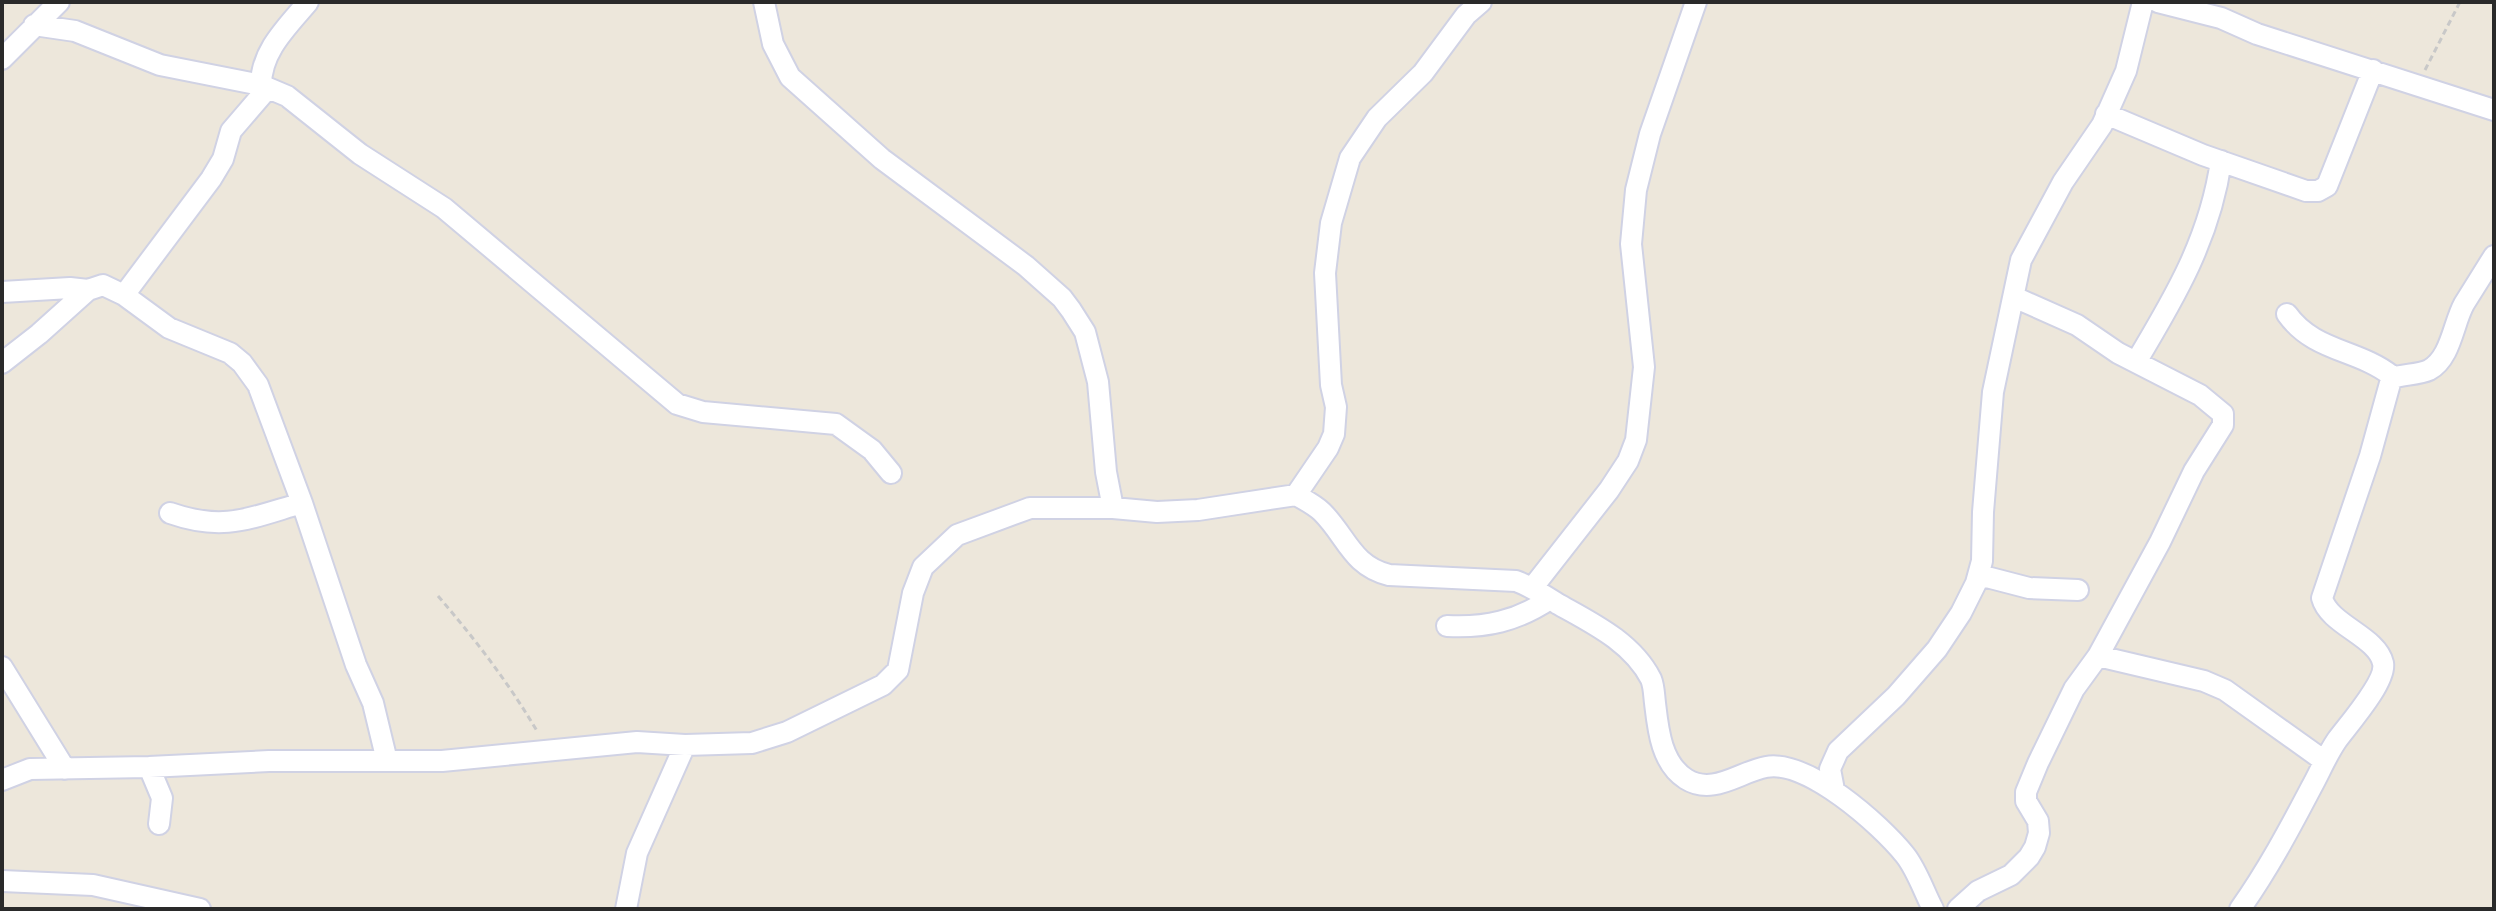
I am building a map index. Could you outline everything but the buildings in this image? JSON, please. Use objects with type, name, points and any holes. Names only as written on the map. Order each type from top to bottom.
[{"type":"street","points":[[2,59],[59,2]]},
{"type":"street","points":[[265,87],[261,71],[270,48],[308,2]]},
{"type":"street","points":[[764,2],[773,44],[790,77],[882,159],[1026,266],[1071,310],[1085,332],[1098,382],[1106,472],[1113,508]]},
{"type":"street","points":[[1296,495],[1328,448],[1336,422],[1325,273],[1331,223],[1350,158],[1377,118],[1423,73],[1466,15],[1481,2]]},
{"type":"street","points":[[1447,626],[1472,628],[1520,617],[1541,593],[1628,461],[1636,440],[1644,367],[1631,244],[1636,190],[1650,134],[1696,2]]},
{"type":"street","points":[[1834,790],[1830,769],[1838,751],[1896,696],[1937,649],[1961,613],[1979,575],[1993,392],[2018,271],[2027,246],[2063,182],[2095,137],[2126,71],[2143,2]]},
{"type":"street","points":[[2158,2],[2221,18],[2285,44],[2494,110]]},
{"type":"street","points":[[34,25],[75,31],[160,65],[265,87],[287,96],[360,154],[444,208],[677,404],[703,412],[836,424],[872,450],[891,473]]},
{"type":"street","points":[[2106,114],[2221,161],[2306,191],[2318,191],[2327,186],[2373,70]]},
{"type":"street","points":[[124,295],[211,179],[223,159],[231,131],[265,87]]},
{"type":"street","points":[[2136,362],[2190,268],[2212,207],[2221,161]]},
{"type":"street","points":[[2392,378],[2428,370],[2441,358],[2463,305],[2494,256]]},
{"type":"street","points":[[2,363],[88,290],[103,285],[124,295],[169,328],[230,353],[242,363],[258,385],[302,503],[356,665],[373,703],[387,761]]},
{"type":"street","points":[[2,292],[70,288],[88,290]]},
{"type":"street","points":[[1958,909],[1978,891],[2011,875],[2029,857],[2039,833],[2038,821],[2026,801],[2026,792],[2074,689],[2098,656],[2160,542],[2194,471],[2223,425],[2223,414],[2200,395],[2136,362],[2077,325],[2014,297]]},
{"type":"street","points":[[2240,909],[2266,872],[2316,781],[2323,760],[2369,698],[2384,671],[2380,655],[2330,613],[2322,598],[2370,456],[2392,378],[2390,373],[2345,351],[2314,341],[2297,329],[2287,314]]},
{"type":"street","points":[[2,780],[30,769],[269,761],[442,761],[637,742],[685,745],[752,743],[787,732],[883,685],[898,670],[913,593],[923,567],[957,535],[1030,508],[1113,508],[1157,512],[1198,510],[1296,495],[1321,511],[1362,564],[1373,571],[1389,575],[1516,581],[1598,627],[1627,647],[1653,682],[1658,732],[1668,759],[1685,779],[1709,787],[1766,767],[1784,766],[1834,790],[1867,817],[1906,857],[1933,909]]},
{"type":"street","points":[[170,513],[195,522],[230,524],[302,503]]},
{"type":"street","points":[[1979,575],[2029,588],[2078,590]]},
{"type":"street","points":[[2098,656],[2204,681],[2225,690],[2323,760]]},
{"type":"street","points":[[2,667],[65,769]]},
{"type":"street","points":[[626,909],[637,853],[685,745]]},
{"type":"street","points":[[149,767],[162,798],[159,824]]},
{"type":"street","points":[[2,881],[93,885],[200,909]]},
{"type":"path","points":[[2416,84],[2460,2]]},
{"type":"path","points":[[438,596],[513,690],[549,752]]}]
